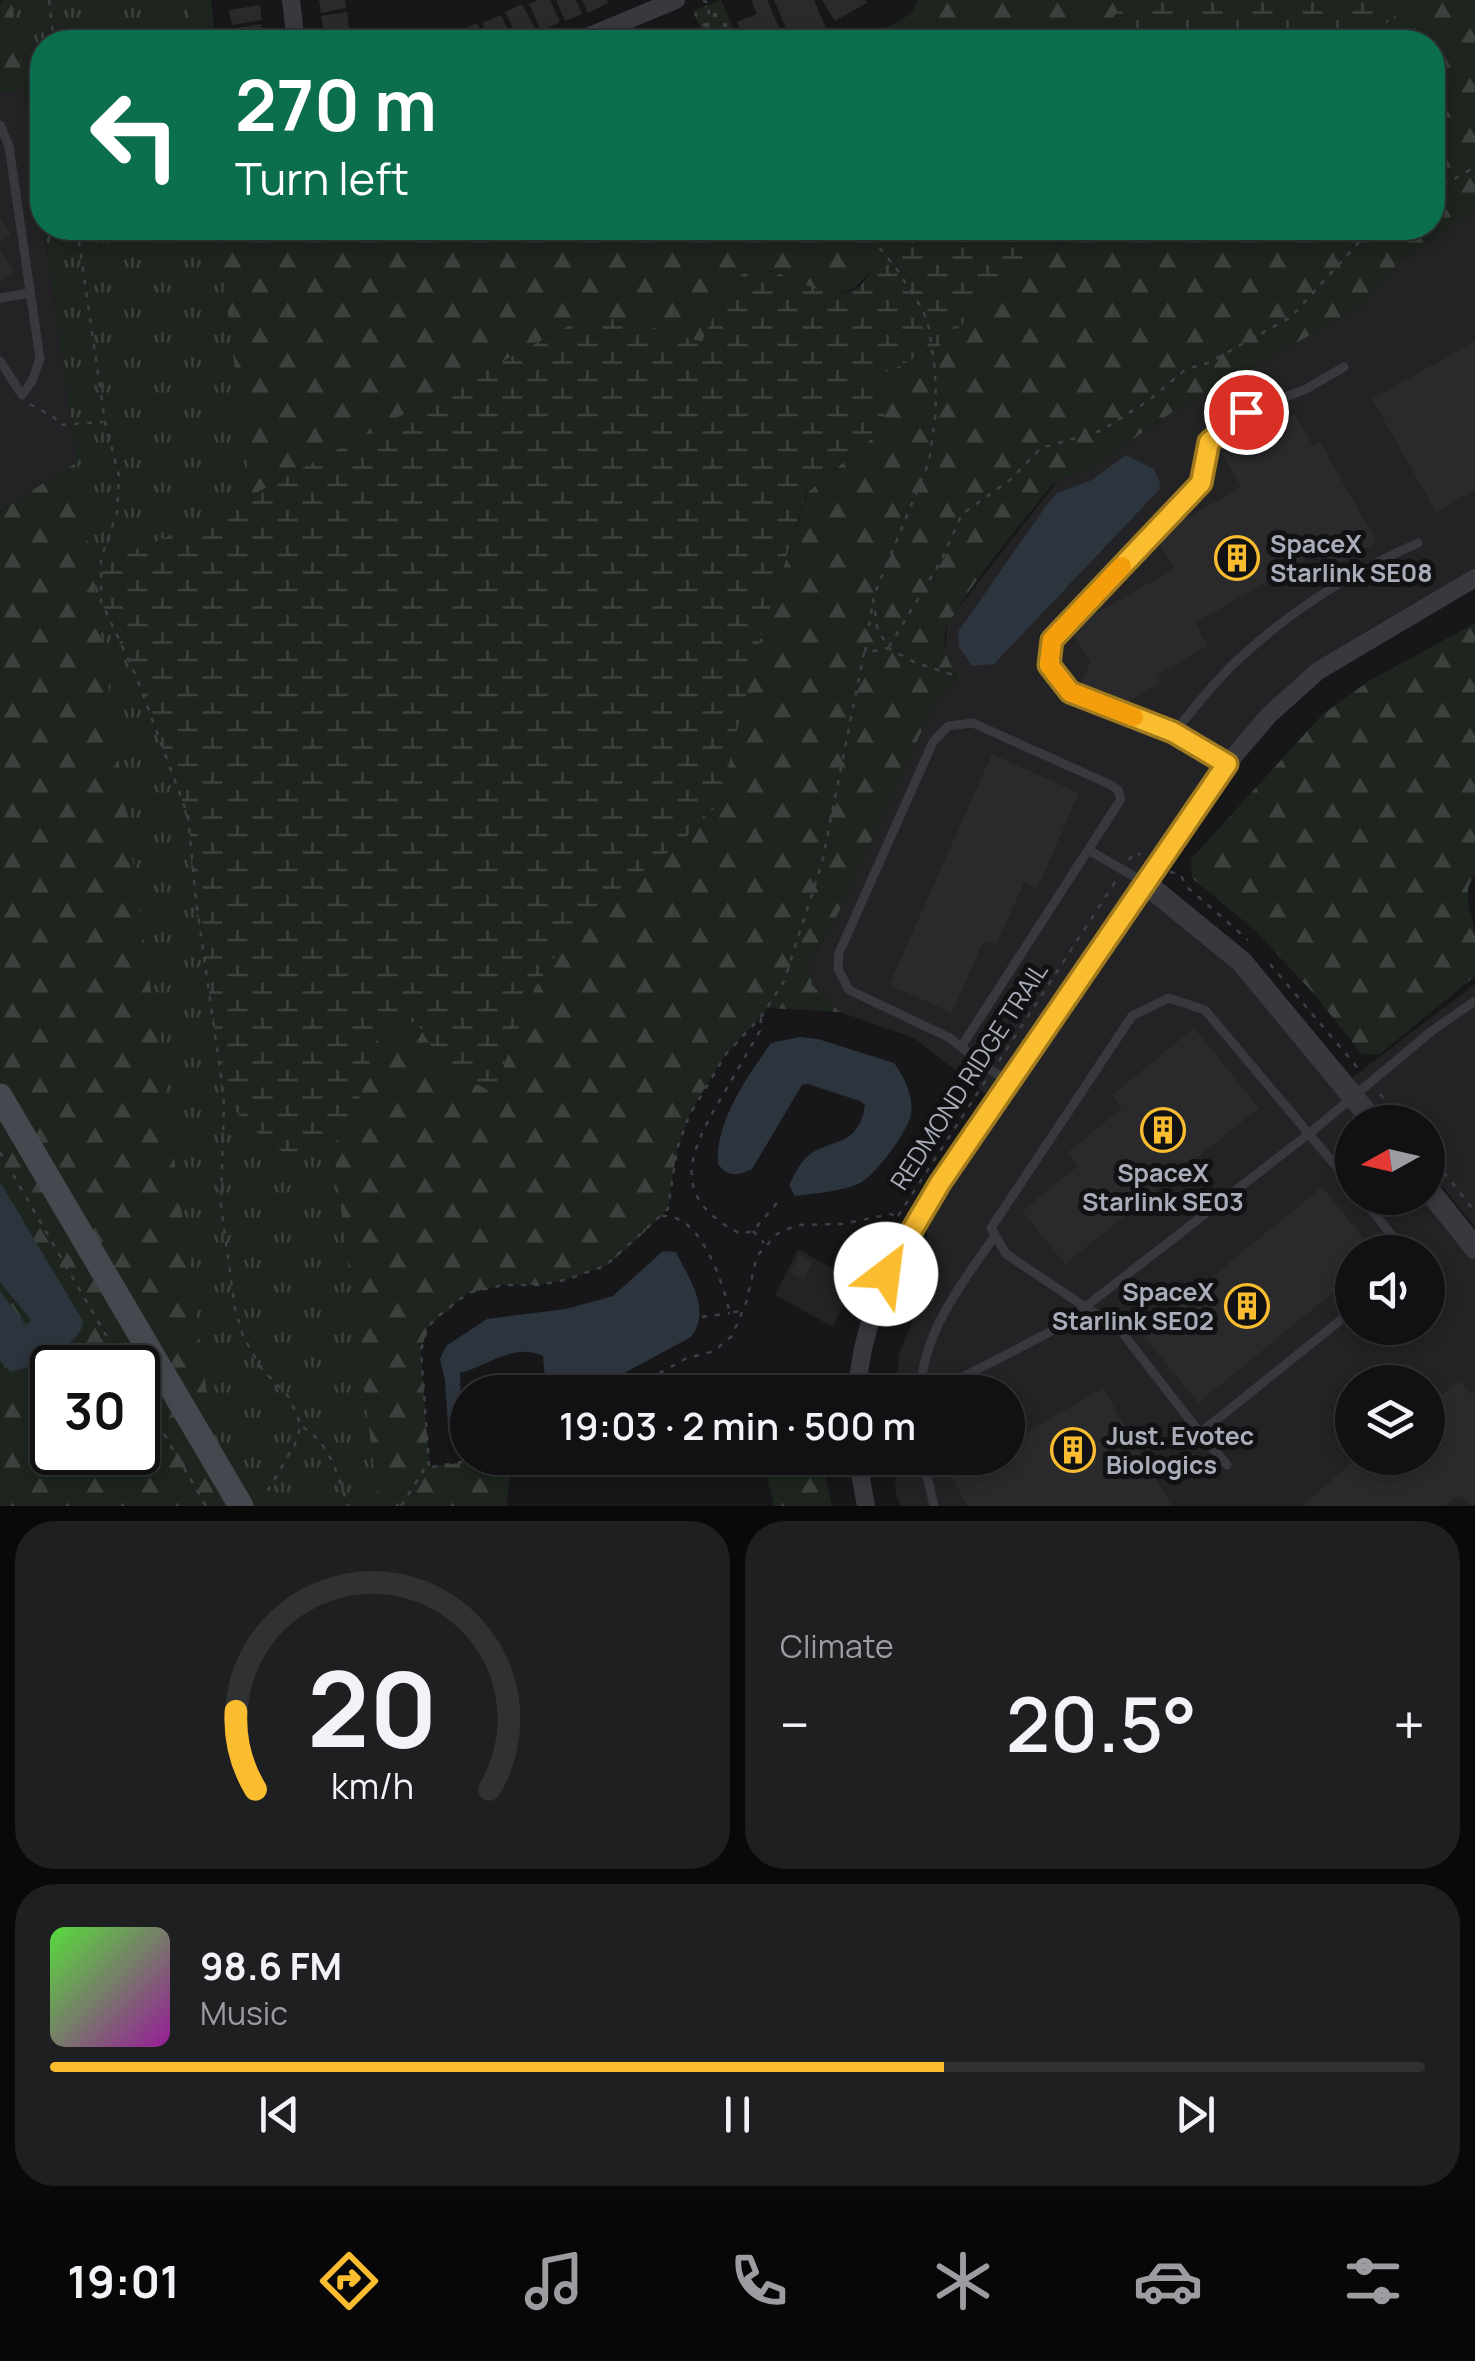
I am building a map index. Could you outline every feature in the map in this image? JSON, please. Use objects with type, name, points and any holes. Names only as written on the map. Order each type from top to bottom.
[{"type":"main road","points":[[0,1096],[253,1501]]},
{"type":"street","points":[[290,0],[294,30]]},
{"type":"street","points":[[605,30],[676,0]]},
{"type":"street","points":[[858,1375],[886,1274],[940,1183],[1227,764],[1269,716],[1318,671],[1475,578]]},
{"type":"street","points":[[1144,882],[1242,962],[1360,1105]]},
{"type":"street","points":[[1445,1210],[1475,1248]]},
{"type":"street","points":[[860,1475],[866,1506]]},
{"type":"lane","points":[[0,125],[9,146],[40,359],[25,399]]},
{"type":"lane","points":[[0,298],[30,294]]},
{"type":"lane","points":[[0,361],[25,399]]},
{"type":"lane","points":[[1227,764],[1173,732],[1070,692],[1049,665],[1052,640],[1201,483],[1209,442],[1246,412],[1306,389],[1344,367]]},
{"type":"lane","points":[[1173,732],[1240,658],[1312,601],[1380,559],[1418,543]]},
{"type":"lane","points":[[961,1047],[1121,800],[1118,790],[972,723],[948,726],[940,732],[839,953],[838,969],[849,990],[933,1028],[1010,1082]]},
{"type":"lane","points":[[1090,851],[1144,882]]},
{"type":"lane","points":[[1227,1465],[1120,1332],[1006,1254],[991,1228],[1132,1016],[1169,998],[1204,1010],[1335,1164]]},
{"type":"lane","points":[[967,1375],[1048,1333],[1085,1307],[1434,1030],[1475,1002]]},
{"type":"lane","points":[[1376,1215],[1391,1235]]},
{"type":"lane","points":[[921,1375],[932,1340],[962,1282],[995,1236]]},
{"type":"lane","points":[[1200,1433],[1335,1324]]},
{"type":"lane","points":[[927,1475],[934,1506]]},
{"type":"path","points":[[48,0],[52,30]]},
{"type":"path","points":[[703,0],[709,4],[710,30]]},
{"type":"path","points":[[1445,184],[1475,167]]},
{"type":"path","points":[[79,240],[105,422],[119,476],[117,512],[101,558],[101,601],[136,676],[188,816],[224,1098],[221,1206],[235,1309],[242,1336],[262,1369],[289,1397],[301,1426],[313,1433],[331,1458],[348,1506]]},
{"type":"path","points":[[429,1466],[421,1350],[428,1327],[468,1293],[503,1285],[539,1286],[605,1266],[661,1216],[671,1200],[677,1149],[689,1116],[726,1054],[761,1017],[784,981],[822,864],[873,598],[929,462],[936,410],[932,350],[923,310],[873,240]]},
{"type":"path","points":[[864,653],[888,648],[942,559],[962,514],[1010,480],[1041,448],[1100,430],[1148,402],[1186,369],[1208,363],[1291,317],[1361,240]]},
{"type":"path","points":[[25,399],[54,416],[59,425],[105,422]]},
{"type":"path","points":[[873,598],[877,627],[888,648],[914,662],[960,677]]},
{"type":"path","name":"REDMOND RIDGE TRAIL","points":[[765,1244],[797,1225],[842,1224],[891,1214],[898,1218],[1135,852]]},
{"type":"path","points":[[761,1017],[760,1031],[696,1140],[691,1164],[694,1189],[706,1208],[741,1234],[754,1231],[782,1197]]},
{"type":"path","points":[[0,1152],[112,1345]]},
{"type":"path","points":[[1445,1174],[1475,1212]]},
{"type":"path","points":[[661,1216],[676,1216],[703,1244],[730,1313]]},
{"type":"path","points":[[656,1375],[686,1359],[714,1351],[732,1336],[743,1311],[752,1268],[765,1244],[754,1231]]},
{"type":"path","points":[[702,1317],[743,1311]]},
{"type":"path","points":[[160,1426],[206,1506]]},
{"type":"path","points":[[253,1501],[294,1444],[301,1426]]},
{"type":"path","points":[[401,1506],[419,1472],[429,1466],[450,1463]]},
{"type":"shaded area","points":[[24,90],[30,132],[30,240],[45,240],[77,462],[0,511],[0,93]]},
{"type":"shaded area","points":[[1475,212],[1475,578],[1421,608],[1269,715],[1144,882],[1190,917],[1359,1105],[1335,1105],[1335,1215],[1444,1215],[1475,1248],[1475,1506],[901,1506],[896,1495],[895,1475],[1025,1475],[1025,1375],[897,1375],[899,1354],[929,1282],[926,1205],[996,1102],[914,1038],[840,1012],[812,985],[810,962],[836,918],[934,704],[960,677],[950,666],[945,651],[948,621],[1059,479],[1093,467],[1171,413],[1360,307],[1401,260],[1432,240],[1445,240],[1445,231]]},
{"type":"shaded area","points":[[1126,455],[1154,469],[1160,481],[1159,490],[994,664],[972,666],[959,647],[958,632],[1046,506],[1057,493],[1092,480]]},
{"type":"shaded area","points":[[1475,984],[1475,1227],[1445,1190],[1445,1105],[1375,1105],[1352,1078]]},
{"type":"shaded area","points":[[799,1037],[818,1039],[894,1063],[907,1087],[912,1108],[897,1142],[865,1180],[843,1189],[795,1196],[789,1185],[799,1167],[816,1151],[856,1129],[865,1105],[860,1101],[802,1085],[752,1169],[734,1174],[725,1171],[718,1164],[718,1148],[734,1100],[771,1043]]},
{"type":"shaded area","points":[[0,1182],[83,1321],[81,1330],[67,1345],[30,1345],[30,1366],[11,1372],[0,1361],[0,1291],[26,1325],[31,1320],[0,1282]]},
{"type":"shaded area","points":[[798,1249],[854,1281],[833,1327],[775,1295]]},
{"type":"shaded area","points":[[663,1251],[676,1252],[696,1294],[697,1326],[691,1337],[621,1375],[545,1375],[543,1356],[522,1352],[460,1375],[450,1375],[450,1430],[440,1359],[446,1346],[487,1319],[566,1309],[613,1296]]},
{"type":"green space","points":[[3,0],[11,0],[24,90],[0,93],[0,5]]},
{"type":"green space","points":[[11,0],[187,0],[191,30],[30,30],[30,135]]},
{"type":"green space","points":[[187,0],[211,0],[215,30],[191,30]]},
{"type":"green space","points":[[721,0],[734,30],[701,30],[693,11]]},
{"type":"green space","points":[[918,0],[1124,0],[1106,30],[882,30],[911,14]]},
{"type":"green space","points":[[1124,0],[1410,0],[1381,30],[1106,30]]},
{"type":"green space","points":[[1410,0],[1475,0],[1475,212],[1445,231],[1445,30],[1381,30]]},
{"type":"green space","points":[[46,240],[219,240],[379,1506],[222,1506],[198,1335],[154,1345],[58,1345],[185,1237]]},
{"type":"green space","points":[[219,240],[918,240],[906,249],[893,250],[854,288],[840,293],[822,293],[770,270],[729,287],[702,342],[625,319],[582,319],[251,496]]},
{"type":"green space","points":[[918,240],[1069,240],[1006,283],[939,346],[868,381],[885,417],[876,435],[807,492],[758,646],[719,803],[680,843],[580,918],[534,989],[493,1092],[446,1070],[417,1023],[402,1020],[376,1041],[350,1129],[333,1146],[294,1161],[248,1125],[224,1098],[188,816],[136,676],[105,613],[99,585],[101,558],[121,555],[190,528],[582,319],[625,319],[702,342],[725,293],[747,272],[764,270],[838,293],[854,290],[869,276],[880,247],[906,249]]},
{"type":"green space","points":[[1069,240],[1432,240],[1401,260],[1360,307],[1171,413],[1093,467],[1059,479],[1050,487],[949,622],[944,640],[946,652],[960,677],[934,704],[836,918],[810,961],[812,985],[840,1012],[768,1008],[726,1054],[689,1116],[677,1149],[668,1209],[605,1266],[565,1280],[503,1285],[468,1293],[428,1327],[421,1350],[429,1466],[450,1464],[450,1475],[511,1475],[506,1506],[379,1506],[333,1146],[350,1129],[376,1041],[403,1020],[417,1023],[446,1070],[493,1092],[534,989],[580,918],[680,843],[719,803],[758,646],[808,492],[876,435],[868,381],[939,346],[1006,283]]},
{"type":"green space","points":[[77,462],[217,1465],[241,1506],[0,1506],[0,511]]},
{"type":"green space","points":[[1475,623],[1475,875],[1468,897],[1475,936],[1475,976],[1380,1054],[1362,1054],[1256,931],[1192,878],[1191,859],[1322,715],[1369,681]]},
{"type":"green space","points":[[30,1369],[30,1438],[0,1394]]},
{"type":"green space","points":[[56,1475],[134,1475],[77,1506]]},
{"type":"green space","points":[[766,1475],[825,1475],[832,1506],[774,1506]]},
{"type":"building","points":[[319,0],[345,0],[346,8],[321,13]]},
{"type":"building","points":[[550,0],[560,22],[541,30],[529,4]]},
{"type":"building","points":[[556,0],[576,0],[582,14],[565,21]]},
{"type":"building","points":[[582,0],[607,0],[608,3],[588,13]]},
{"type":"building","points":[[751,0],[767,0],[780,30],[741,30],[737,22],[757,14]]},
{"type":"building","points":[[774,0],[814,0],[827,30],[787,30]]},
{"type":"building","points":[[822,0],[865,0],[867,3],[835,21]]},
{"type":"building","points":[[522,4],[536,30],[514,30],[505,12]]},
{"type":"building","points":[[260,5],[262,20],[232,25],[229,10]]},
{"type":"building","points":[[347,12],[349,28],[324,30],[321,16]]},
{"type":"building","points":[[501,15],[508,30],[485,30],[482,23]]},
{"type":"building","points":[[477,23],[480,30],[462,30]]},
{"type":"building","points":[[261,24],[262,30],[232,30]]},
{"type":"building","points":[[0,216],[11,235],[0,241]]},
{"type":"building","points":[[0,249],[14,272],[0,281]]},
{"type":"building","points":[[1475,341],[1475,490],[1436,512],[1372,399]]},
{"type":"building","name":"SpaceX Starlink SE08","points":[[1295,414],[1313,446],[1320,442],[1377,542],[1332,567],[1322,550],[1195,623],[1208,646],[1158,675],[1162,682],[1120,706],[1079,690],[1090,662],[1070,628],[1174,569],[1155,536],[1241,487],[1217,444],[1248,426],[1254,437]]},
{"type":"building","points":[[992,754],[1079,793],[1037,889],[1024,883],[997,944],[983,942],[952,1013],[889,985]]},
{"type":"building","name":"SpaceX Starlink SE03","points":[[1194,1028],[1259,1108],[1065,1264],[1022,1211],[1078,1166],[1067,1153],[1122,1108],[1112,1095]]},
{"type":"building","name":"SpaceX Starlink SE02","points":[[1322,1187],[1335,1203],[1335,1215],[1345,1215],[1361,1235],[1335,1235],[1335,1291],[1198,1403],[1142,1334]]},
{"type":"building","points":[[800,1255],[813,1262],[804,1279],[790,1272]]},
{"type":"building","points":[[1459,1381],[1470,1394],[1475,1394],[1475,1503],[1471,1506],[1459,1495],[1445,1506],[1302,1506],[1338,1475],[1445,1475],[1445,1392]]},
{"type":"building","name":"Just. Evotec Biologics","points":[[1103,1388],[1172,1506],[968,1506],[951,1477],[1025,1475],[1025,1433]]},
{"type":"slow traffic","points":[[1122,566],[1052,640],[1049,665],[1070,692],[1134,717]]},
{"type":"place","name":"SpaceX Starlink SE08","points":[[1237,558]]},
{"type":"place","name":"SpaceX Starlink SE03","points":[[1163,1130]]},
{"type":"place","name":"SpaceX Starlink SE02","points":[[1247,1306]]},
{"type":"place","name":"Just. Evotec Biologics","points":[[1073,1450]]},
{"type":"route","points":[[886,1274],[940,1183],[1227,764],[1173,732],[1070,692],[1049,665],[1052,640],[1201,483],[1209,442],[1246,412]]}]
